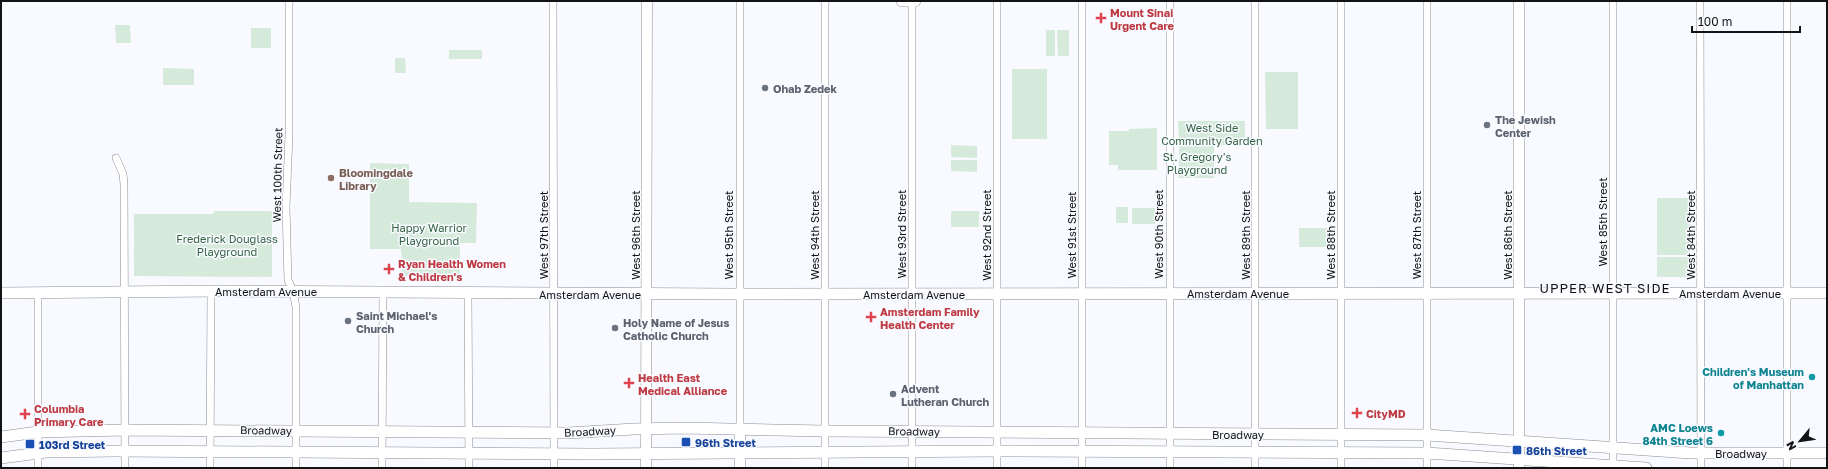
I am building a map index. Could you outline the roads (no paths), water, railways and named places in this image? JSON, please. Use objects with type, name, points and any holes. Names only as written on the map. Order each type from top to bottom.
[{"type":"main road","name":"West 96th Street","points":[[646,468],[647,1]]},
{"type":"main road","points":[[902,1],[915,1]]},
{"type":"main road","name":"West 86th Street","points":[[1519,1],[1519,464]]},
{"type":"main road","name":"Amsterdam Avenue","points":[[1,293],[38,294],[124,291],[383,291],[468,294],[1827,293]]},
{"type":"main road","name":"Broadway","points":[[1,437],[38,432],[125,430],[554,432],[740,428],[825,431],[1427,435],[1701,453],[1827,453]]},
{"type":"main road","name":"West 95th Street","points":[[740,428],[740,468]]},
{"type":"main road","name":"Broadway","points":[[1,458],[38,453],[296,451],[554,453],[997,451],[1427,452],[1519,464],[1646,468]]},
{"type":"street","name":"West 100th Street","points":[[289,1],[289,135],[286,207],[288,280],[293,291],[296,306],[296,468]]},
{"type":"street","name":"West 97th Street","points":[[553,1],[555,293],[554,468]]},
{"type":"street","name":"West 95th Street","points":[[740,1],[740,428]]},
{"type":"street","name":"West 94th Street","points":[[825,1],[826,468]]},
{"type":"street","name":"West 93rd Street","points":[[912,1],[912,468]]},
{"type":"street","name":"West 92nd Street","points":[[997,1],[997,468]]},
{"type":"street","name":"West 91st Street","points":[[1082,1],[1082,468]]},
{"type":"street","name":"West 90th Street","points":[[1170,1],[1170,468]]},
{"type":"street","name":"West 89th Street","points":[[1255,1],[1255,468]]},
{"type":"street","name":"West 88th Street","points":[[1341,1],[1341,468]]},
{"type":"street","name":"West 87th Street","points":[[1427,1],[1427,468]]},
{"type":"street","name":"West 85th Street","points":[[1613,1],[1613,467]]},
{"type":"street","name":"West 84th Street","points":[[1700,1],[1700,468]]},
{"type":"street","points":[[1787,1],[1787,468]]},
{"type":"street","points":[[116,158],[123,174],[124,184],[125,468]]},
{"type":"street","points":[[210,291],[210,468]]},
{"type":"street","points":[[382,468],[383,291]]},
{"type":"street","points":[[38,294],[38,468]]},
{"type":"street","points":[[468,294],[469,468]]},
{"type":"place","name":"Mount Sinai Urgent Care","points":[[1101,18]]},
{"type":"place","name":"Ohab Zedek","points":[[765,88]]},
{"type":"place","name":"The Jewish Center","points":[[1487,125]]},
{"type":"place","name":"Bloomingdale Library","points":[[331,178]]},
{"type":"place","name":"Ryan Health Women & Children's","points":[[389,269]]},
{"type":"place","name":"Amsterdam Family Health Center","points":[[871,317]]},
{"type":"place","name":"Saint Michael's Church","points":[[348,321]]},
{"type":"place","name":"Holy Name of Jesus Catholic Church","points":[[615,328]]},
{"type":"place","name":"Children's Museum of Manhattan","points":[[1812,377]]},
{"type":"place","name":"Health East Medical Alliance","points":[[629,383]]},
{"type":"place","name":"Advent Lutheran Church","points":[[893,394]]},
{"type":"place","name":"CityMD","points":[[1357,413]]},
{"type":"place","name":"Columbia Primary Care","points":[[25,414]]},
{"type":"place","name":"AMC Loews 84th Street 6","points":[[1721,433]]},
{"type":"place","name":"96th Street","points":[[686,442]]},
{"type":"place","name":"103rd Street","points":[[30,444]]},
{"type":"place","name":"86th Street","points":[[1517,450]]},
{"type":"district","name":"UPPER WEST SIDE","points":[[1605,288]]},
{"type":"park label","name":"West Side Community Garden","points":[[1212,133]]},
{"type":"park label","name":"St. Gregory's Playground","points":[[1197,162]]},
{"type":"park label","name":"Happy Warrior Playground","points":[[429,233]]},
{"type":"park label","name":"Frederick Douglass Playground","points":[[227,244]]}]
